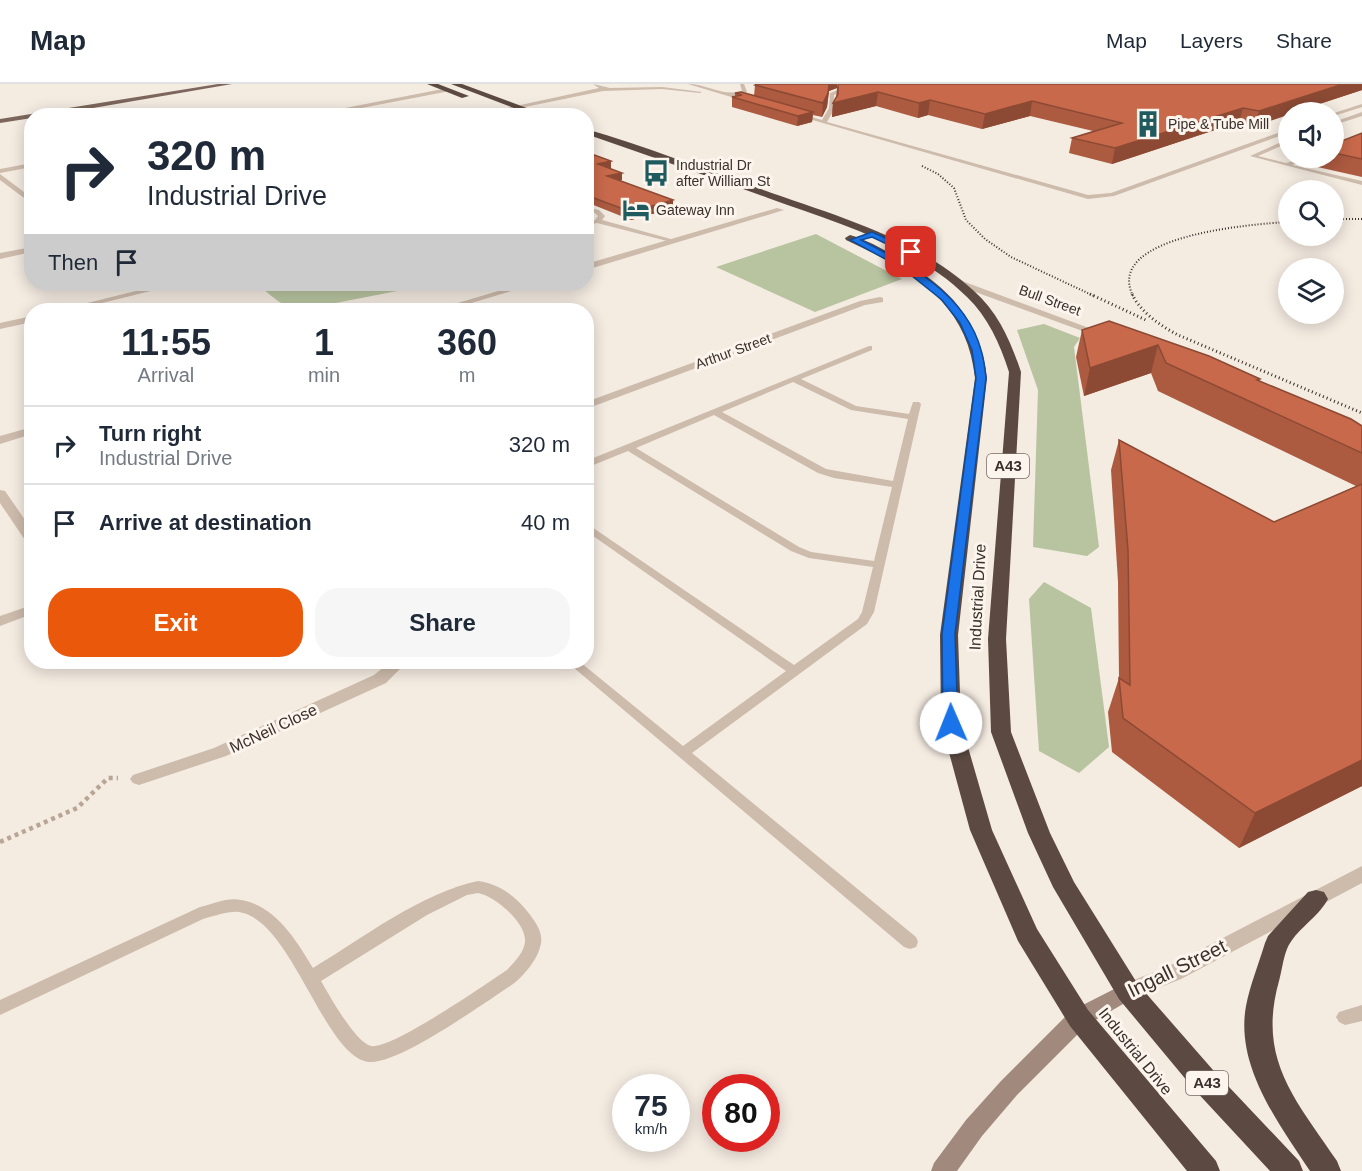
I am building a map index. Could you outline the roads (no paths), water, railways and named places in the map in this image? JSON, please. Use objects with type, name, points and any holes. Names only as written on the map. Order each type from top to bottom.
[{"type":"highway","points":[[430,84],[496,108]]},
{"type":"highway","points":[[455,84],[523,108]]},
{"type":"highway","name":"Industrial Drive","points":[[594,133],[929,262],[959,284],[992,317],[1006,344],[1015,372],[997,639],[1001,732],[1039,833],[1065,887],[1128,992],[1203,1079],[1289,1171]]},
{"type":"highway","points":[[594,143],[817,224]]},
{"type":"highway","name":"Industrial Drive","points":[[854,235],[933,286],[964,322],[977,350],[981,378],[949,634],[951,723],[981,830],[1027,934],[1079,1018],[1144,1100],[1206,1171]]},
{"type":"highway","points":[[1316,899],[1277,943],[1259,1006],[1258,1033],[1266,1069],[1289,1114],[1327,1171]]},
{"type":"main road","points":[[85,108],[229,84]]},
{"type":"main road","points":[[0,121],[24,117]]},
{"type":"main road","name":"Ingall Street","points":[[943,1171],[974,1128],[1009,1088],[1079,1018],[1128,992]]},
{"type":"street","points":[[350,108],[448,90]]},
{"type":"street","points":[[0,171],[24,166]]},
{"type":"street","points":[[0,176],[24,196]]},
{"type":"street","points":[[594,265],[780,210]]},
{"type":"street","points":[[0,256],[24,251]]},
{"type":"street","name":"Bull Street","points":[[959,284],[1111,338]]},
{"type":"street","points":[[94,303],[144,291]]},
{"type":"street","points":[[464,303],[506,291]]},
{"type":"street","name":"Arthur Street","points":[[594,403],[863,303],[880,300]]},
{"type":"street","points":[[0,326],[24,321]]},
{"type":"street","points":[[0,440],[24,432]]},
{"type":"street","points":[[0,494],[24,528]]},
{"type":"street","points":[[0,621],[24,612]]},
{"type":"street","name":"McNeil Close","points":[[139,779],[230,747],[380,679],[391,669]]},
{"type":"street","name":"Ingall Street","points":[[1128,992],[1174,973],[1362,874]]},
{"type":"lane","points":[[595,84],[605,90]]},
{"type":"lane","points":[[605,90],[621,84]]},
{"type":"lane","points":[[690,84],[762,104]]},
{"type":"lane","points":[[742,84],[745,91]]},
{"type":"lane","points":[[824,122],[832,108],[832,94],[858,84]]},
{"type":"lane","points":[[510,108],[605,90],[662,88],[732,96],[756,89]]},
{"type":"lane","points":[[1344,111],[1362,105]]},
{"type":"lane","points":[[792,113],[1088,197],[1112,195],[1278,135]]},
{"type":"lane","points":[[1344,120],[1362,114]]},
{"type":"lane","points":[[1278,145],[1252,156],[1278,163]]},
{"type":"lane","points":[[1299,168],[1362,183]]},
{"type":"lane","points":[[594,211],[600,213],[601,218],[597,221]]},
{"type":"lane","points":[[594,222],[675,241]]},
{"type":"lane","points":[[594,462],[869,348]]},
{"type":"lane","points":[[795,380],[854,408],[914,417]]},
{"type":"lane","points":[[683,753],[863,621],[868,612],[916,404]]},
{"type":"lane","points":[[715,412],[822,471],[898,485]]},
{"type":"lane","points":[[630,447],[795,549],[809,555],[879,565]]},
{"type":"lane","points":[[594,532],[794,671]]},
{"type":"lane","points":[[581,669],[910,942]]},
{"type":"lane","points":[[0,1008],[200,913],[242,905],[257,911],[297,956],[355,1048],[370,1054],[378,1053],[412,1039],[513,975],[534,946],[533,936],[529,925],[499,893],[477,886],[465,888],[439,901],[311,978]]},
{"type":"railway","points":[[922,166],[938,174],[954,188],[966,220],[985,239],[1011,257],[1094,296]]},
{"type":"railway","points":[[1344,219],[1362,219]]},
{"type":"railway","points":[[1133,296],[1130,275],[1140,259],[1160,246],[1216,230],[1278,223]]},
{"type":"railway","points":[[1090,294],[1148,321]]},
{"type":"railway","points":[[1133,296],[1146,313],[1178,335],[1362,413]]},
{"type":"place","name":"Pipe & Tube Mill","points":[[1148,124]]},
{"type":"place","name":"Industrial Dr after William St","points":[[656,173]]},
{"type":"place","name":"Gateway Inn","points":[[636,210]]}]
